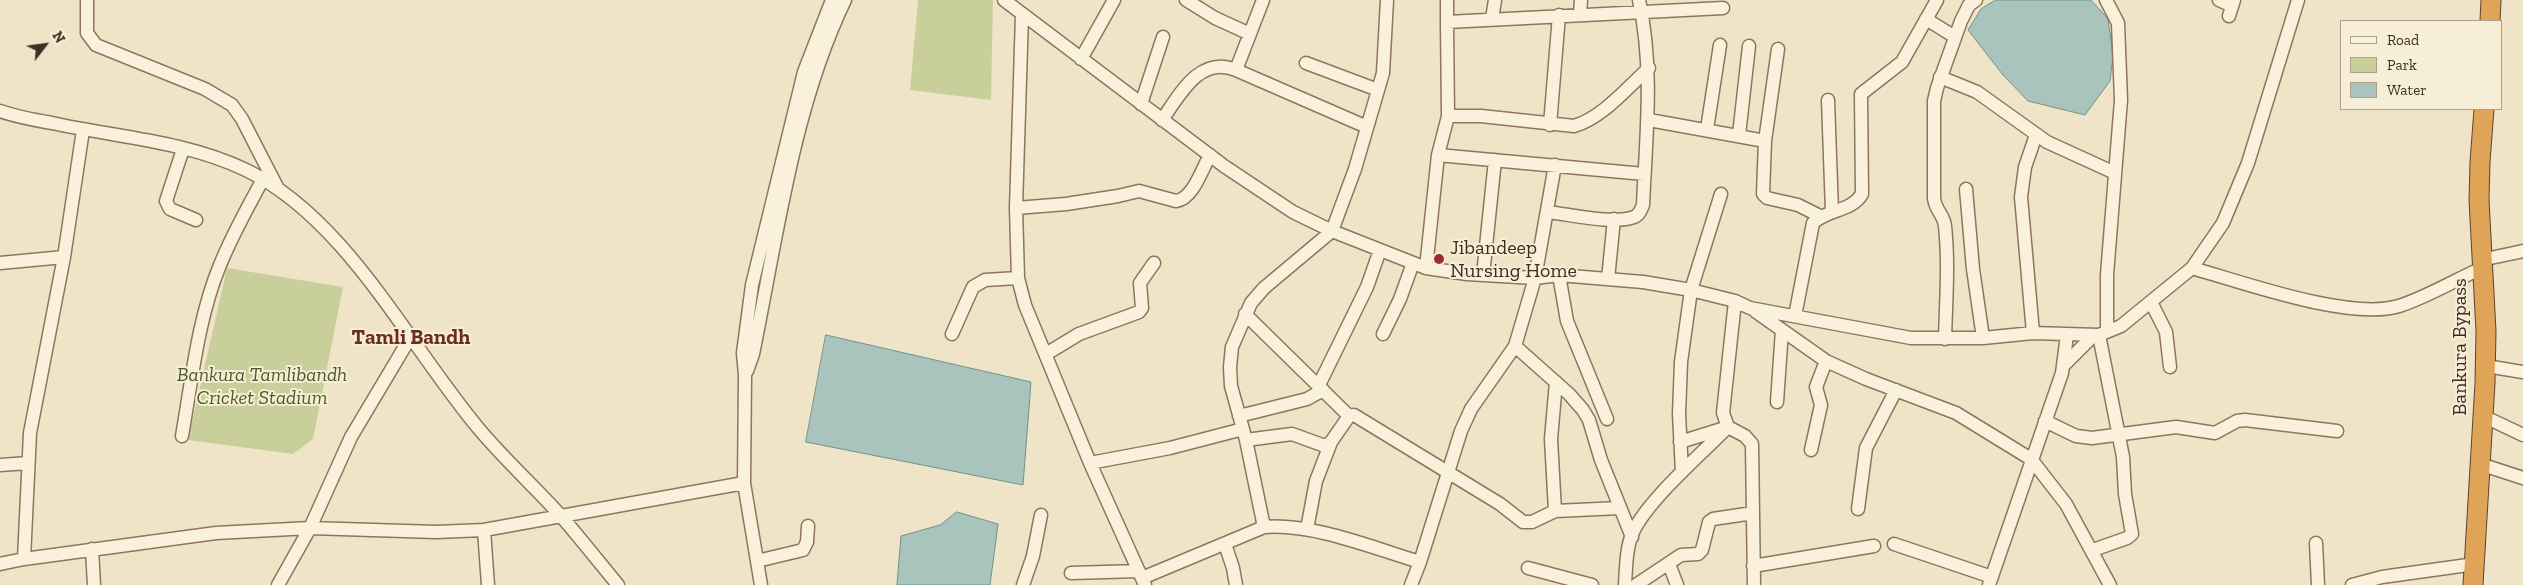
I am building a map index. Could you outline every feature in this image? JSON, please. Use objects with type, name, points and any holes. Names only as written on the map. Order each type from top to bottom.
[{"type":"highway","points":[[2490,20],[2491,0]]},
{"type":"highway","name":"Bankura Bypass","points":[[2474,585],[2486,366],[2480,162],[2484,110]]},
{"type":"street","points":[[87,0],[87,33],[96,45],[205,89],[232,106],[242,119],[277,187]]},
{"type":"street","points":[[761,585],[744,483],[745,376],[743,353],[752,285],[804,72],[832,0]]},
{"type":"street","points":[[745,376],[753,354],[806,103],[824,47],[844,0]]},
{"type":"street","points":[[1081,59],[1114,0]]},
{"type":"street","points":[[1186,0],[1215,18],[1250,34]]},
{"type":"street","points":[[1236,70],[1264,0]]},
{"type":"street","points":[[1264,527],[1244,434],[1231,386],[1232,347],[1250,303],[1264,288],[1332,231],[1356,168],[1378,90],[1385,60],[1387,0]]},
{"type":"street","points":[[1426,268],[1438,155],[1448,116],[1447,0]]},
{"type":"street","points":[[1492,19],[1495,0]]},
{"type":"street","points":[[1580,14],[1581,0]]},
{"type":"street","points":[[1795,316],[1810,230],[1826,214],[1852,205],[1862,194],[1861,94],[1902,62],[1936,0]]},
{"type":"street","points":[[1945,339],[1947,272],[1945,226],[1944,219],[1935,206],[1934,198],[1934,101],[1940,77],[1955,37],[1969,5],[1976,0]]},
{"type":"street","points":[[2093,550],[2127,538],[2132,534],[2125,494],[2120,434],[2100,334],[2121,120],[2120,37],[2118,24],[2106,0]]},
{"type":"street","points":[[2219,0],[2232,7]]},
{"type":"street","points":[[1750,308],[1911,338],[1983,338],[2033,333],[2100,334],[2121,326],[2192,268],[2223,222],[2241,183],[2298,0]]},
{"type":"street","points":[[1010,2],[1022,15],[1210,155],[1293,212],[1332,231],[1426,268],[1483,275],[1535,278],[1559,275],[1608,279],[1690,290],[1735,301],[1750,308],[1826,361],[1956,413],[2031,459],[2066,504],[2093,550],[2110,585]]},
{"type":"street","points":[[1447,22],[1580,14],[1640,5],[1689,4],[1723,8]]},
{"type":"street","points":[[1547,212],[1614,219],[1634,217],[1640,213],[1643,205],[1649,120],[1649,68],[1640,5]]},
{"type":"street","points":[[1022,15],[1016,208],[1018,278],[1024,304],[1090,463],[1142,578]]},
{"type":"street","points":[[1550,125],[1559,15]]},
{"type":"street","points":[[1926,19],[1955,37]]},
{"type":"street","points":[[1141,104],[1163,37]]},
{"type":"street","points":[[1707,129],[1720,45]]},
{"type":"street","points":[[1739,136],[1749,46]]},
{"type":"street","points":[[1778,49],[1765,141],[1763,194],[1767,198],[1826,214]]},
{"type":"street","points":[[1306,63],[1378,90]]},
{"type":"street","points":[[1162,120],[1193,77],[1216,66],[1227,66],[1367,127]]},
{"type":"street","points":[[1448,116],[1481,116],[1550,125],[1574,126],[1583,124],[1649,68]]},
{"type":"street","points":[[1940,77],[1977,92],[2036,135],[2115,173]]},
{"type":"street","points":[[1826,214],[1828,100]]},
{"type":"street","points":[[0,111],[83,130],[183,149],[244,170],[277,187],[297,203],[349,255],[479,429],[560,515],[618,585]]},
{"type":"street","points":[[1649,120],[1765,141]]},
{"type":"street","points":[[24,559],[30,433],[64,257],[83,130]]},
{"type":"street","points":[[2033,333],[2021,197],[2025,166],[2036,135]]},
{"type":"street","points":[[183,149],[166,201],[170,209],[196,220]]},
{"type":"street","points":[[1016,208],[1066,204],[1139,191],[1168,199],[1182,200],[1189,194],[1210,155]]},
{"type":"street","points":[[1438,155],[1644,174]]},
{"type":"street","points":[[1483,275],[1496,160]]},
{"type":"street","points":[[1416,584],[1420,562],[1446,473],[1461,431],[1471,409],[1515,346],[1535,278],[1555,165]]},
{"type":"street","points":[[182,436],[209,298],[234,233],[263,179]]},
{"type":"street","points":[[1966,189],[1973,269],[1983,338]]},
{"type":"street","points":[[1682,472],[1680,442],[1681,362],[1690,290],[1721,194]]},
{"type":"street","points":[[1608,279],[1614,219]]},
{"type":"street","points":[[1239,416],[1307,399],[1321,387],[1367,287],[1380,250]]},
{"type":"street","points":[[2192,268],[2322,304],[2375,310],[2398,306],[2482,264],[2523,252]]},
{"type":"street","points":[[0,263],[64,257]]},
{"type":"street","points":[[1046,354],[1079,334],[1139,312],[1142,308],[1140,283],[1154,264]]},
{"type":"street","points":[[1383,334],[1400,299],[1413,264]]},
{"type":"street","points":[[1559,275],[1567,322],[1607,419]]},
{"type":"street","points":[[952,334],[973,287],[985,280],[1018,278]]},
{"type":"street","points":[[1735,301],[1723,413],[1728,427],[1745,436],[1752,444],[1754,585]]},
{"type":"street","points":[[2151,302],[2166,332],[2170,367]]},
{"type":"street","points":[[1245,314],[1349,416]]},
{"type":"street","points":[[1777,402],[1782,330]]},
{"type":"street","points":[[2063,366],[2100,334]]},
{"type":"street","points":[[1894,544],[1990,581],[2063,366],[2067,335]]},
{"type":"street","points":[[278,585],[310,528],[352,437],[410,338]]},
{"type":"street","points":[[1515,346],[1576,401],[1589,420],[1601,460],[1632,537]]},
{"type":"street","points":[[1811,450],[1821,405],[1816,387],[1826,361]]},
{"type":"street","points":[[2486,366],[2523,372]]},
{"type":"street","points":[[1555,511],[1551,440],[1556,382]]},
{"type":"street","points":[[1858,509],[1866,448],[1896,390]]},
{"type":"street","points":[[1090,463],[1244,434],[1292,434],[1320,446],[1325,446],[1349,416],[1354,415],[1446,473],[1500,504],[1523,522],[1532,522],[1555,511],[1620,508]]},
{"type":"street","points":[[2483,416],[2523,435]]},
{"type":"street","points":[[2045,421],[2085,438],[2176,427],[2214,433],[2237,421],[2245,420],[2337,431]]},
{"type":"street","points":[[1680,442],[1728,427]]},
{"type":"street","points":[[1625,585],[1632,537],[1652,506],[1682,472],[1728,427]]},
{"type":"street","points":[[1307,529],[1316,481],[1330,442]]},
{"type":"street","points":[[0,465],[28,463]]},
{"type":"street","points":[[2480,464],[2523,478]]},
{"type":"street","points":[[0,564],[92,549],[206,534],[310,528],[436,532],[484,530],[744,483]]},
{"type":"street","points":[[1636,585],[1682,555],[1698,554],[1702,550],[1709,522],[1713,519],[1753,513]]},
{"type":"street","points":[[1023,585],[1033,556],[1041,516]]},
{"type":"street","points":[[757,561],[803,550],[807,542],[808,526]]},
{"type":"street","points":[[1071,573],[1142,578],[1264,527],[1282,526],[1307,529],[1420,562]]},
{"type":"street","points":[[484,530],[488,585]]},
{"type":"street","points":[[2316,543],[2318,585]]},
{"type":"street","points":[[1225,544],[1233,568],[1236,585]]},
{"type":"street","points":[[1753,566],[1874,546]]},
{"type":"street","points":[[92,549],[94,585]]},
{"type":"street","points":[[1669,564],[1677,585]]},
{"type":"street","points":[[2352,585],[2398,574],[2476,564]]},
{"type":"street","points":[[1528,568],[1592,585]]},
{"type":"green space","points":[[918,0],[993,0],[991,100],[910,90]]},
{"type":"green space","name":"Bankura Tamlibandh Cricket Stadium","points":[[227,268],[343,287],[313,439],[293,454],[188,440]]},
{"type":"water","points":[[1996,0],[2091,0],[2108,19],[2113,55],[2110,81],[2085,115],[2028,101],[2003,75],[1968,30],[1981,9]]},
{"type":"water","points":[[826,335],[1031,382],[1023,485],[806,442]]},
{"type":"water","points":[[957,512],[998,524],[990,585],[897,585],[901,536],[940,525]]},
{"type":"place","name":"Jibandeep Nursing Home","points":[[1439,259]]},
{"type":"district","name":"Tamli Bandh","points":[[411,338]]}]
